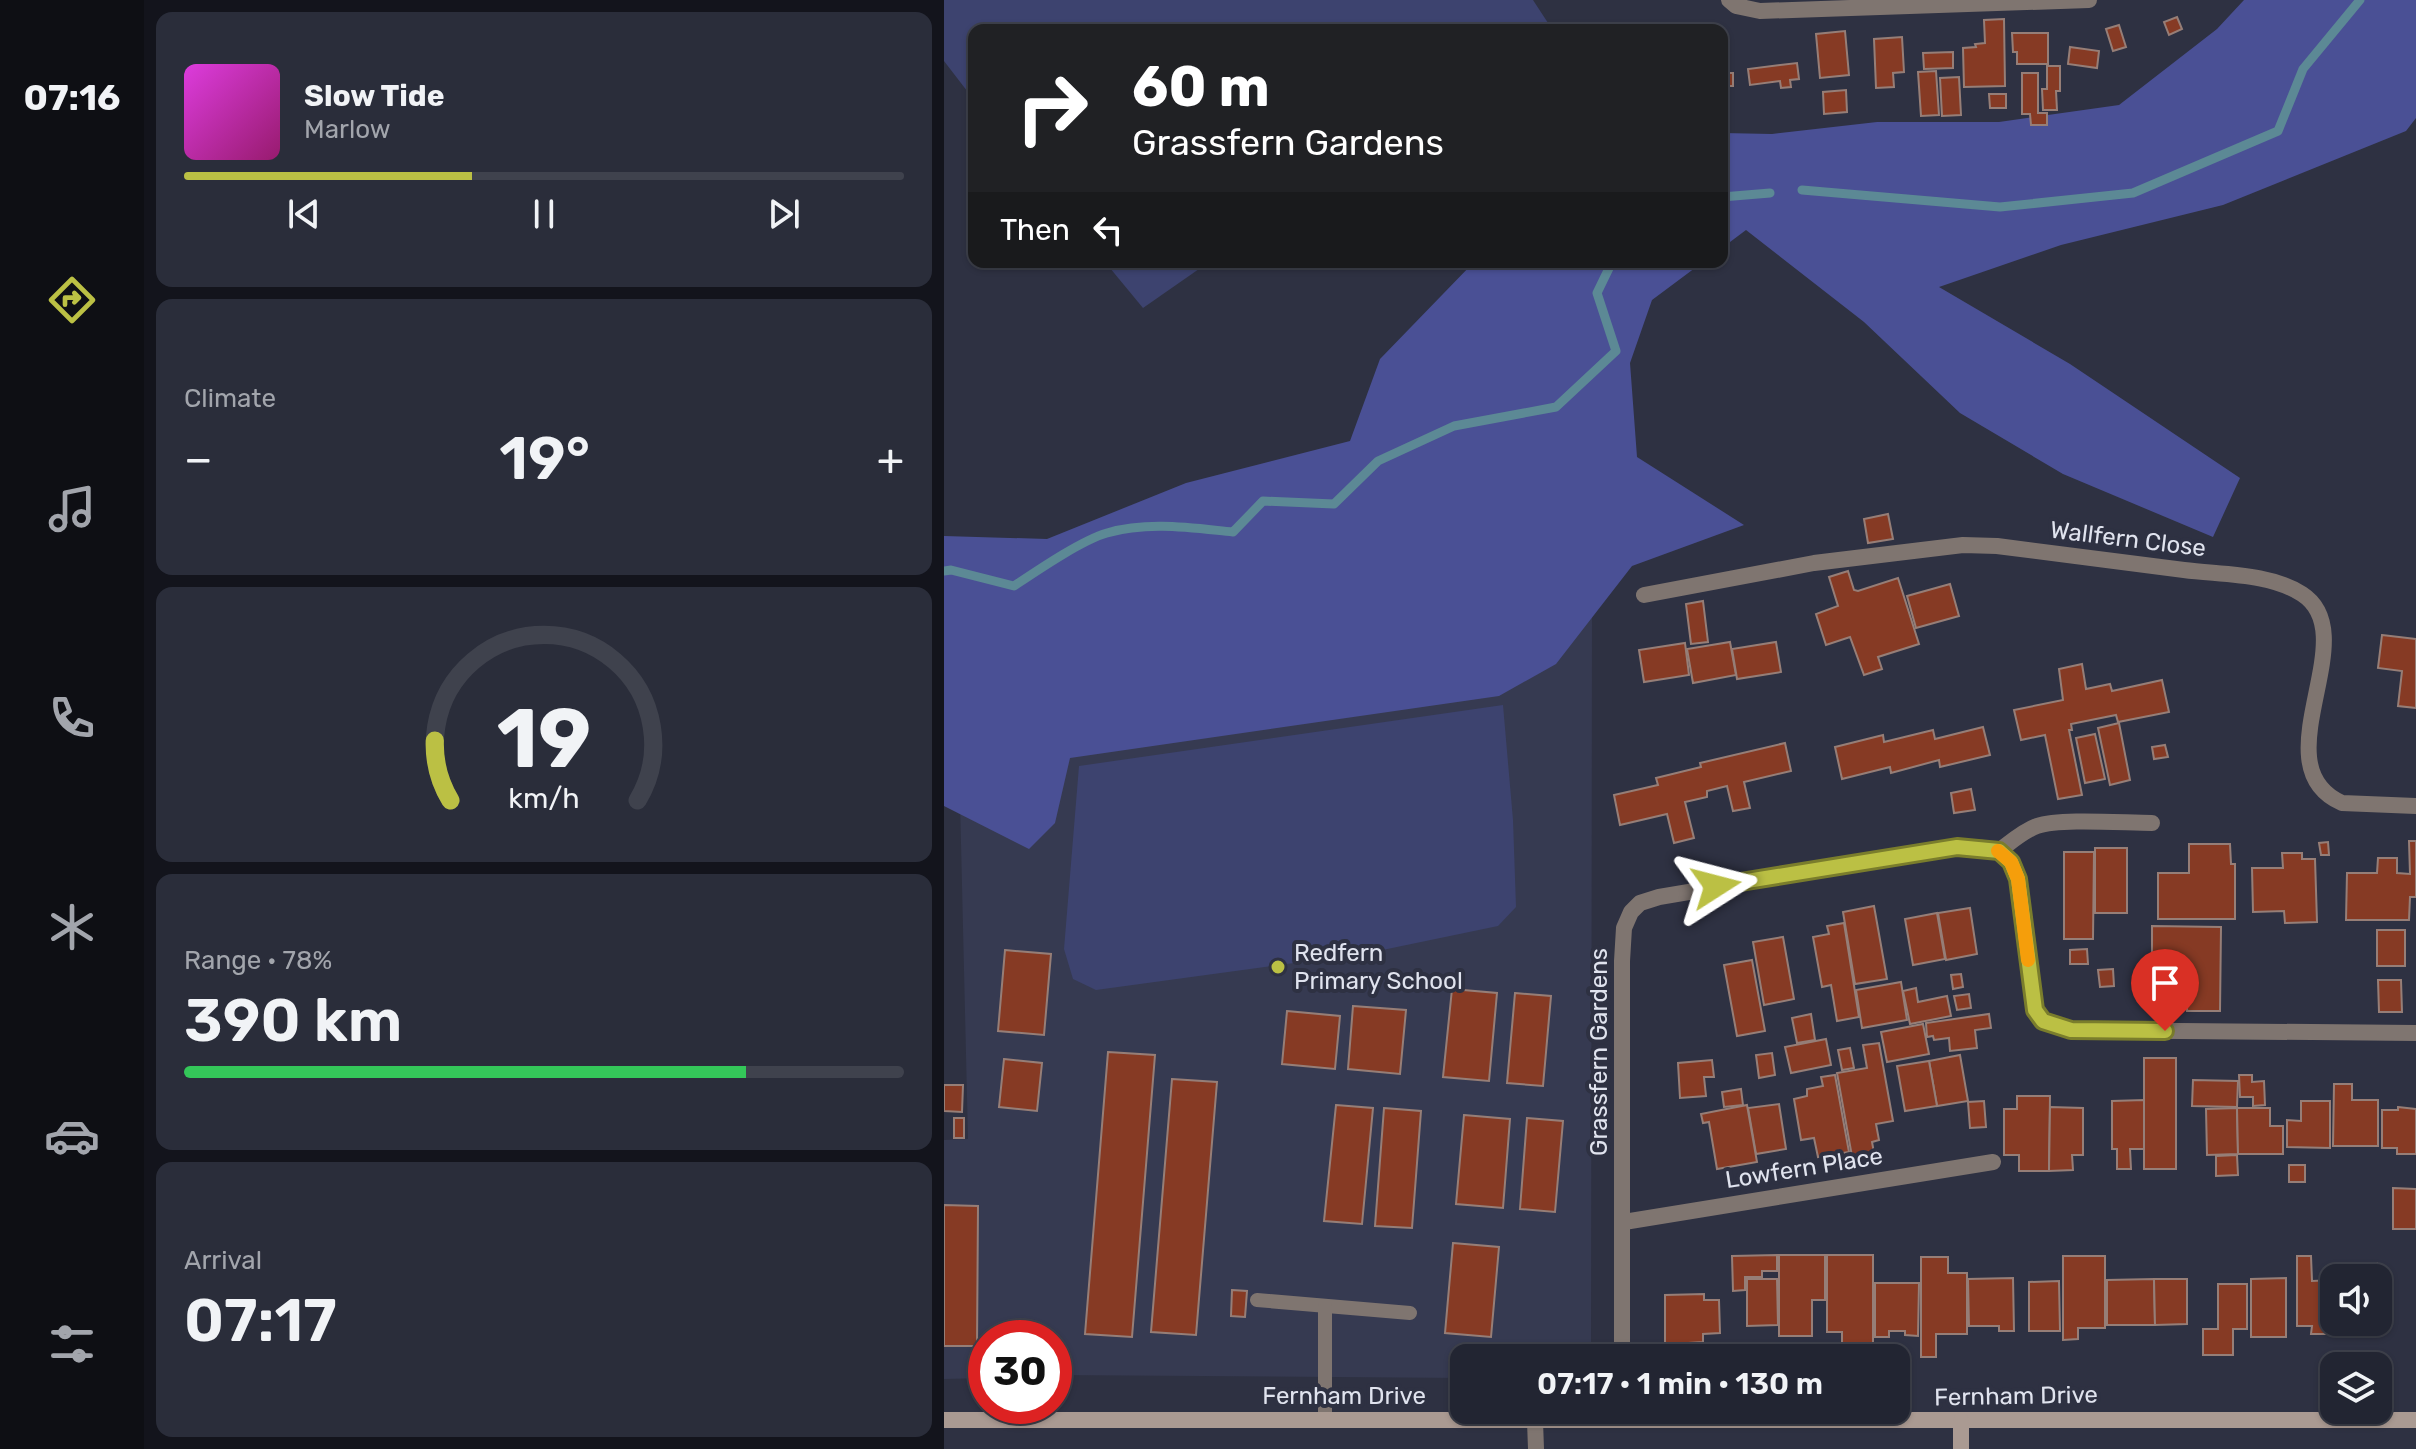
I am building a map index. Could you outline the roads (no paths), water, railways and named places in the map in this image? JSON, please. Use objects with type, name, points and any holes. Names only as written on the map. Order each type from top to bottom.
[{"type":"street","points":[[1729,0],[1736,6],[1760,11],[2089,0]]},
{"type":"street","name":"Wallfern Close","points":[[1644,595],[1814,563],[1963,545],[1997,546],[2257,578],[2302,594],[2314,605],[2323,625],[2309,752],[2314,778],[2321,789],[2342,803],[2416,806]]},
{"type":"street","points":[[2152,823],[2038,825],[1999,851],[2011,862],[2018,879],[2035,1010],[2043,1021],[2071,1030],[2416,1033]]},
{"type":"street","name":"Grassfern Gardens","points":[[1622,1344],[1622,961],[1624,928],[1631,912],[1640,903],[1701,889],[1957,847],[1999,851]]},
{"type":"street","name":"Lowfern Place","points":[[1624,1222],[1993,1162]]},
{"type":"street","name":"Fernham Drive","points":[[944,1420],[1450,1421]]},
{"type":"street","name":"Fernham Drive","points":[[1910,1420],[2416,1420]]},
{"type":"street","points":[[1961,1421],[1961,1449]]},
{"type":"street","points":[[1535,1424],[1536,1449]]},
{"type":"lane","points":[[1257,1300],[1410,1313]]},
{"type":"lane","points":[[1325,1306],[1325,1420]]},
{"type":"waterway","points":[[1802,190],[2000,207],[2133,193],[2278,131],[2303,69],[2360,0]]},
{"type":"waterway","points":[[1728,196],[1770,193]]},
{"type":"waterway","points":[[944,571],[951,570],[1014,586],[1073,549],[1123,529],[1154,526],[1233,532],[1263,501],[1334,504],[1378,461],[1454,426],[1556,407],[1616,351],[1597,293],[1609,268]]},
{"type":"place","name":"Redfern Primary School","points":[[1278,967]]}]
